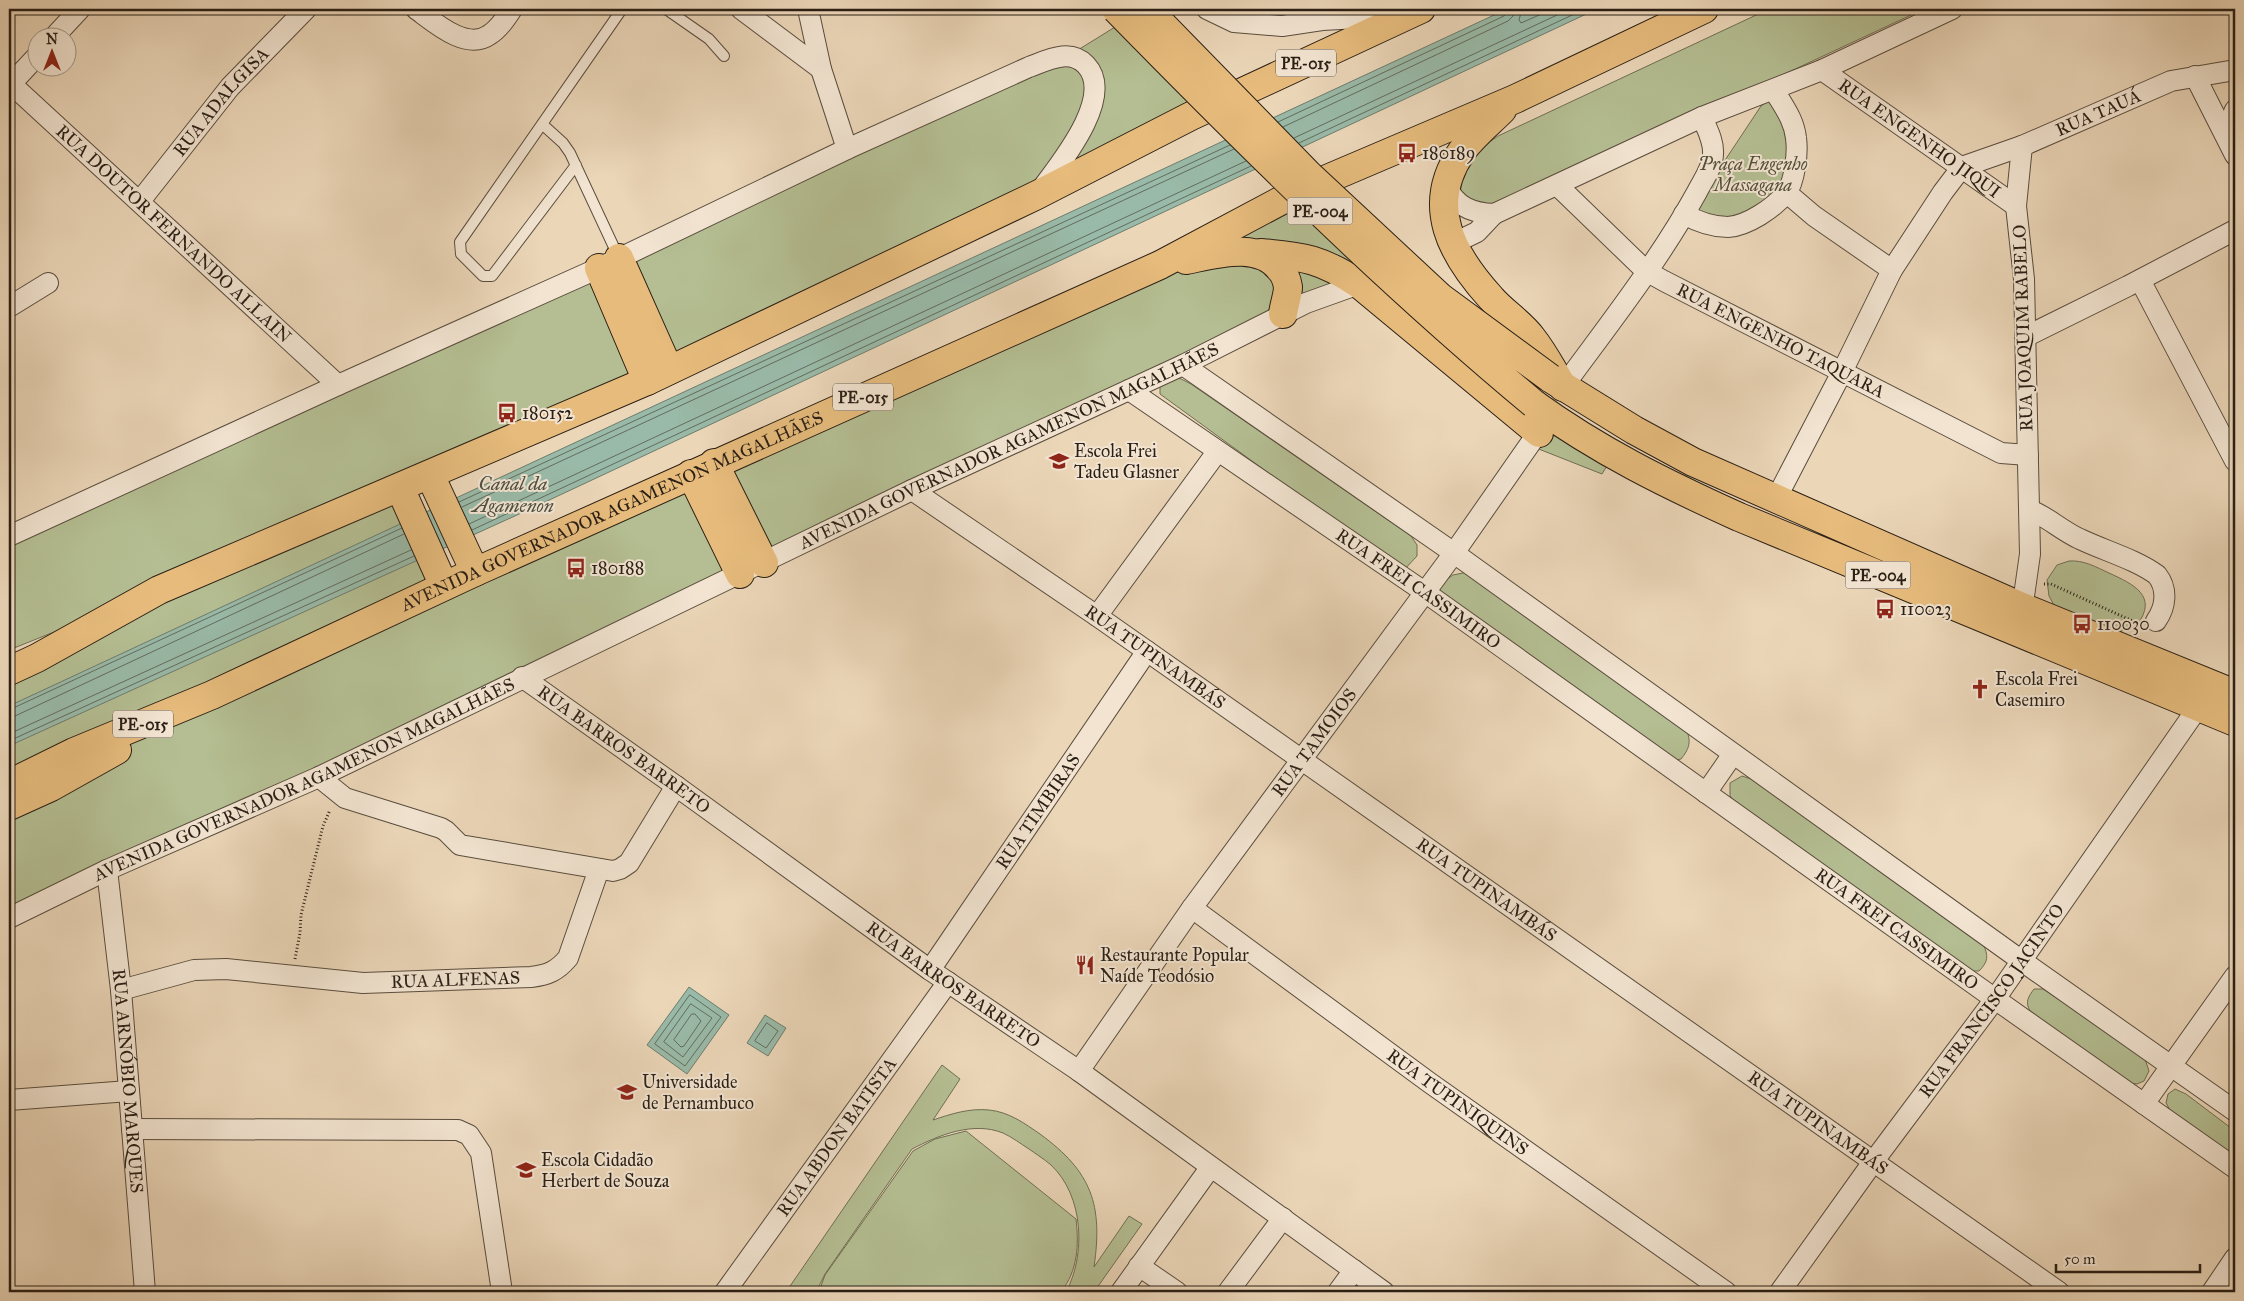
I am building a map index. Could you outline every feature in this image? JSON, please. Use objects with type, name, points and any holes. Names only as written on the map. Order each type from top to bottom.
[{"type":"main road","name":"PE-004","points":[[1116,9],[1240,136],[1380,269],[1541,417],[1679,490],[2018,619],[2235,694]]},
{"type":"main road","name":"PE-004","points":[[1147,9],[1309,174],[1440,297],[1556,383],[1659,444],[1776,499],[2018,619],[2235,722]]},
{"type":"main road","name":"AVENIDA GOVERNADOR AGAMENON MAGALHÃES","points":[[9,784],[74,752],[212,695],[470,562],[702,469],[1160,265],[1299,191],[1514,99],[1704,9]]},
{"type":"main road","name":"PE-015","points":[[9,671],[37,658],[159,590],[433,482],[1037,195],[1191,116],[1413,12]]},
{"type":"main road","points":[[1514,99],[1462,151],[1453,168],[1447,186],[1444,212],[1447,232],[1452,244],[1470,273],[1492,300],[1532,337],[1556,383]]},
{"type":"main road","points":[[1160,265],[1214,254],[1261,253],[1308,258],[1330,267],[1359,284],[1541,417]]},
{"type":"main road","points":[[1261,253],[1275,262],[1283,272],[1288,286],[1283,314]]},
{"type":"main road","points":[[609,263],[658,375]]},
{"type":"main road","points":[[702,469],[752,568]]},
{"type":"main road","points":[[433,482],[470,562]]},
{"type":"main road","points":[[403,494],[440,577]]},
{"type":"main road","points":[[9,650],[159,590]]},
{"type":"main road","points":[[9,806],[74,775],[212,695]]},
{"type":"street","points":[[62,28],[80,9]]},
{"type":"street","name":"RUA ADALGISA","points":[[140,201],[230,87],[306,9]]},
{"type":"street","points":[[416,9],[463,38],[473,40],[489,36],[512,9]]},
{"type":"street","points":[[741,9],[820,69]]},
{"type":"street","points":[[808,9],[820,69],[847,149]]},
{"type":"street","points":[[1207,9],[1234,22],[1259,17],[1282,26],[1322,20],[1413,12]]},
{"type":"street","points":[[1452,244],[1477,232],[1494,214],[1558,186],[1702,117],[1822,70],[1952,9]]},
{"type":"street","points":[[9,536],[609,263],[847,149],[1053,57],[1079,58],[1089,68],[1093,78],[1095,94],[1092,107],[1076,140],[1037,195]]},
{"type":"street","points":[[9,84],[28,65]]},
{"type":"street","name":"RUA ENGENHO JIQUI","points":[[1822,70],[2016,206]]},
{"type":"street","name":"RUA TAUÁ","points":[[1962,167],[2022,146],[2171,81],[2235,70]]},
{"type":"street","points":[[2196,76],[2235,155]]},
{"type":"street","name":"RUA DOUTOR FERNANDO ALLAIN","points":[[9,84],[140,201],[338,385]]},
{"type":"street","points":[[1684,214],[1714,226],[1728,227],[1743,224],[1764,212],[1787,193],[1793,176],[1797,154],[1796,138],[1793,122],[1774,90]]},
{"type":"street","points":[[2225,133],[2235,110]]},
{"type":"street","points":[[1556,383],[1646,271],[1684,214],[1710,168],[1713,155],[1710,136],[1702,117]]},
{"type":"street","name":"RUA JOAQUIM RABELO","points":[[2018,619],[2030,564],[2023,259],[2016,206],[2022,146]]},
{"type":"street","points":[[1776,499],[1892,270],[1946,186],[1962,167]]},
{"type":"street","points":[[1447,186],[1451,195],[1469,210],[1494,214]]},
{"type":"street","name":"RUA ENGENHO TAQUARA","points":[[1558,186],[1646,271],[2001,453],[2028,455]]},
{"type":"street","points":[[1787,193],[1814,216],[1892,270]]},
{"type":"street","points":[[2025,337],[2235,230]]},
{"type":"street","points":[[2140,280],[2235,461]]},
{"type":"street","points":[[9,307],[48,283]]},
{"type":"street","name":"AVENIDA GOVERNADOR AGAMENON MAGALHÃES","points":[[9,918],[107,870],[319,777],[522,677],[912,490],[1183,365],[1306,303],[1359,284]]},
{"type":"street","points":[[1183,365],[1454,553],[2022,961],[2235,1111]]},
{"type":"street","name":"RUA FREI CASSIMIRO","points":[[1129,390],[1217,452],[1426,593],[2235,1168]]},
{"type":"street","name":"RUA TAMOIOS","points":[[1079,1071],[1192,908],[1426,593],[1454,553],[1541,417]]},
{"type":"street","points":[[1097,616],[1217,452]]},
{"type":"street","name":"RUA TUPINAMBÁS","points":[[912,490],[1097,616],[2059,1292]]},
{"type":"street","points":[[2030,510],[2046,517],[2079,539],[2157,575],[2163,585],[2164,597],[2161,614],[2156,621]]},
{"type":"street","name":"RUA TIMBIRAS","points":[[930,970],[1147,651]]},
{"type":"street","name":"RUA BARROS BARRETO","points":[[522,677],[930,970],[1079,1071],[1210,1168],[1283,1218],[1384,1292]]},
{"type":"street","name":"RUA FRANCISCO JACINTO","points":[[1780,1292],[1873,1162],[1995,999],[2199,706]]},
{"type":"street","points":[[1706,793],[1733,754]]},
{"type":"street","points":[[319,777],[345,798],[441,828],[460,845],[612,871],[620,869],[629,862],[676,786]]},
{"type":"street","name":"RUA ALFENAS","points":[[121,990],[194,970],[226,969],[364,983],[522,978],[548,974],[560,968],[568,958],[600,869]]},
{"type":"street","name":"RUA ARNÓBIO MARQUES","points":[[107,870],[121,990],[145,1292]]},
{"type":"street","name":"RUA TUPINIQUINS","points":[[1192,908],[1422,1077],[1726,1292]]},
{"type":"street","points":[[2144,1104],[2235,976]]},
{"type":"street","name":"RUA ABDON BATISTA","points":[[725,1292],[948,982]]},
{"type":"street","points":[[9,1100],[129,1091]]},
{"type":"street","points":[[132,1129],[458,1130],[469,1135],[480,1153],[502,1292]]},
{"type":"street","points":[[1121,1292],[1210,1168]]},
{"type":"street","points":[[1228,1292],[1283,1218]]},
{"type":"street","points":[[2212,1292],[2235,1258]]},
{"type":"street","points":[[1139,1266],[1177,1292]]},
{"type":"street","points":[[1338,1292],[1354,1270]]},
{"type":"lane","points":[[576,165],[492,276],[483,276],[461,254],[460,242],[622,9]]},
{"type":"lane","points":[[666,9],[708,39],[724,56]]},
{"type":"lane","points":[[542,124],[563,143],[576,165],[609,263]]},
{"type":"path","points":[[291,976],[308,882],[323,826],[337,792]]},
{"type":"green space","points":[[1260,9],[1342,9],[1308,20],[1266,15]]},
{"type":"green space","points":[[1769,9],[1924,9],[1493,210],[1484,210],[1459,191],[1462,172],[1481,148],[1498,136]]},
{"type":"green space","points":[[1115,27],[1208,108],[400,487],[444,586],[691,474],[740,574],[9,918],[9,671],[154,592],[9,650],[9,545],[855,149],[1044,71]]},
{"type":"green space","name":"Praça Engenho Massagana","points":[[1768,101],[1774,103],[1792,147],[1778,192],[1746,223],[1690,213],[1761,106]]},
{"type":"green space","points":[[1288,197],[1613,456],[1602,474],[1526,444],[1528,438],[1350,294],[1334,297],[764,563],[714,463]]},
{"type":"green space","points":[[1177,377],[1191,384],[1411,536],[1417,545],[1417,556],[1403,571],[1160,394],[1160,386]]},
{"type":"green space","points":[[2069,561],[2095,566],[2127,582],[2140,592],[2145,606],[2143,615],[2137,625],[2119,632],[2055,607],[2049,596],[2047,580],[2057,565]]},
{"type":"green space","points":[[1468,572],[1686,729],[1689,745],[1681,759],[1672,761],[1441,597],[1439,585],[1453,575]]},
{"type":"green space","points":[[1742,776],[1751,779],[1983,944],[1987,959],[1982,968],[1979,971],[1970,971],[1738,805],[1730,796],[1730,783]]},
{"type":"green space","points":[[2034,989],[2043,989],[2144,1056],[2149,1071],[2144,1081],[2137,1084],[2129,1083],[2030,1011],[2028,1000]]},
{"type":"green space","points":[[942,1065],[960,1079],[933,1120],[974,1110],[989,1110],[1003,1113],[1040,1134],[1072,1162],[1090,1192],[1095,1208],[1097,1225],[1094,1267],[1129,1216],[1142,1224],[1094,1292],[1066,1292],[1077,1261],[1079,1244],[1076,1209],[1062,1178],[1046,1161],[1003,1133],[980,1128],[956,1131],[912,1149],[825,1274],[816,1292],[786,1292]]},
{"type":"green space","points":[[2175,1089],[2186,1094],[2235,1131],[2235,1156],[2170,1110],[2166,1103],[2168,1094]]},
{"type":"green space","points":[[966,1131],[1076,1219],[1076,1257],[1071,1275],[1061,1292],[830,1292],[821,1286],[825,1275],[913,1151],[935,1139]]},
{"type":"water","name":"Canal da Agamenon","points":[[1507,9],[1597,9],[528,510],[9,746],[9,706]]},
{"type":"water","points":[[689,987],[729,1015],[687,1074],[647,1045]]},
{"type":"water","points":[[765,1015],[786,1028],[768,1056],[747,1043]]},
{"type":"place","name":"180189","points":[[1407,153]]},
{"type":"place","name":"180152","points":[[507,413]]},
{"type":"place","name":"Escola Frei Tadeu Glasner","points":[[1059,461]]},
{"type":"place","name":"180188","points":[[576,568]]},
{"type":"place","name":"110023","points":[[1885,609]]},
{"type":"place","name":"110030","points":[[2082,624]]},
{"type":"place","name":"Escola Frei Casemiro","points":[[1980,689]]},
{"type":"place","name":"Restaurante Popular Naíde Teodósio","points":[[1085,965]]},
{"type":"place","name":"Universidade de Pernambuco","points":[[627,1092]]},
{"type":"place","name":"Escola Cidadão Herbert de Souza","points":[[526,1170]]}]
